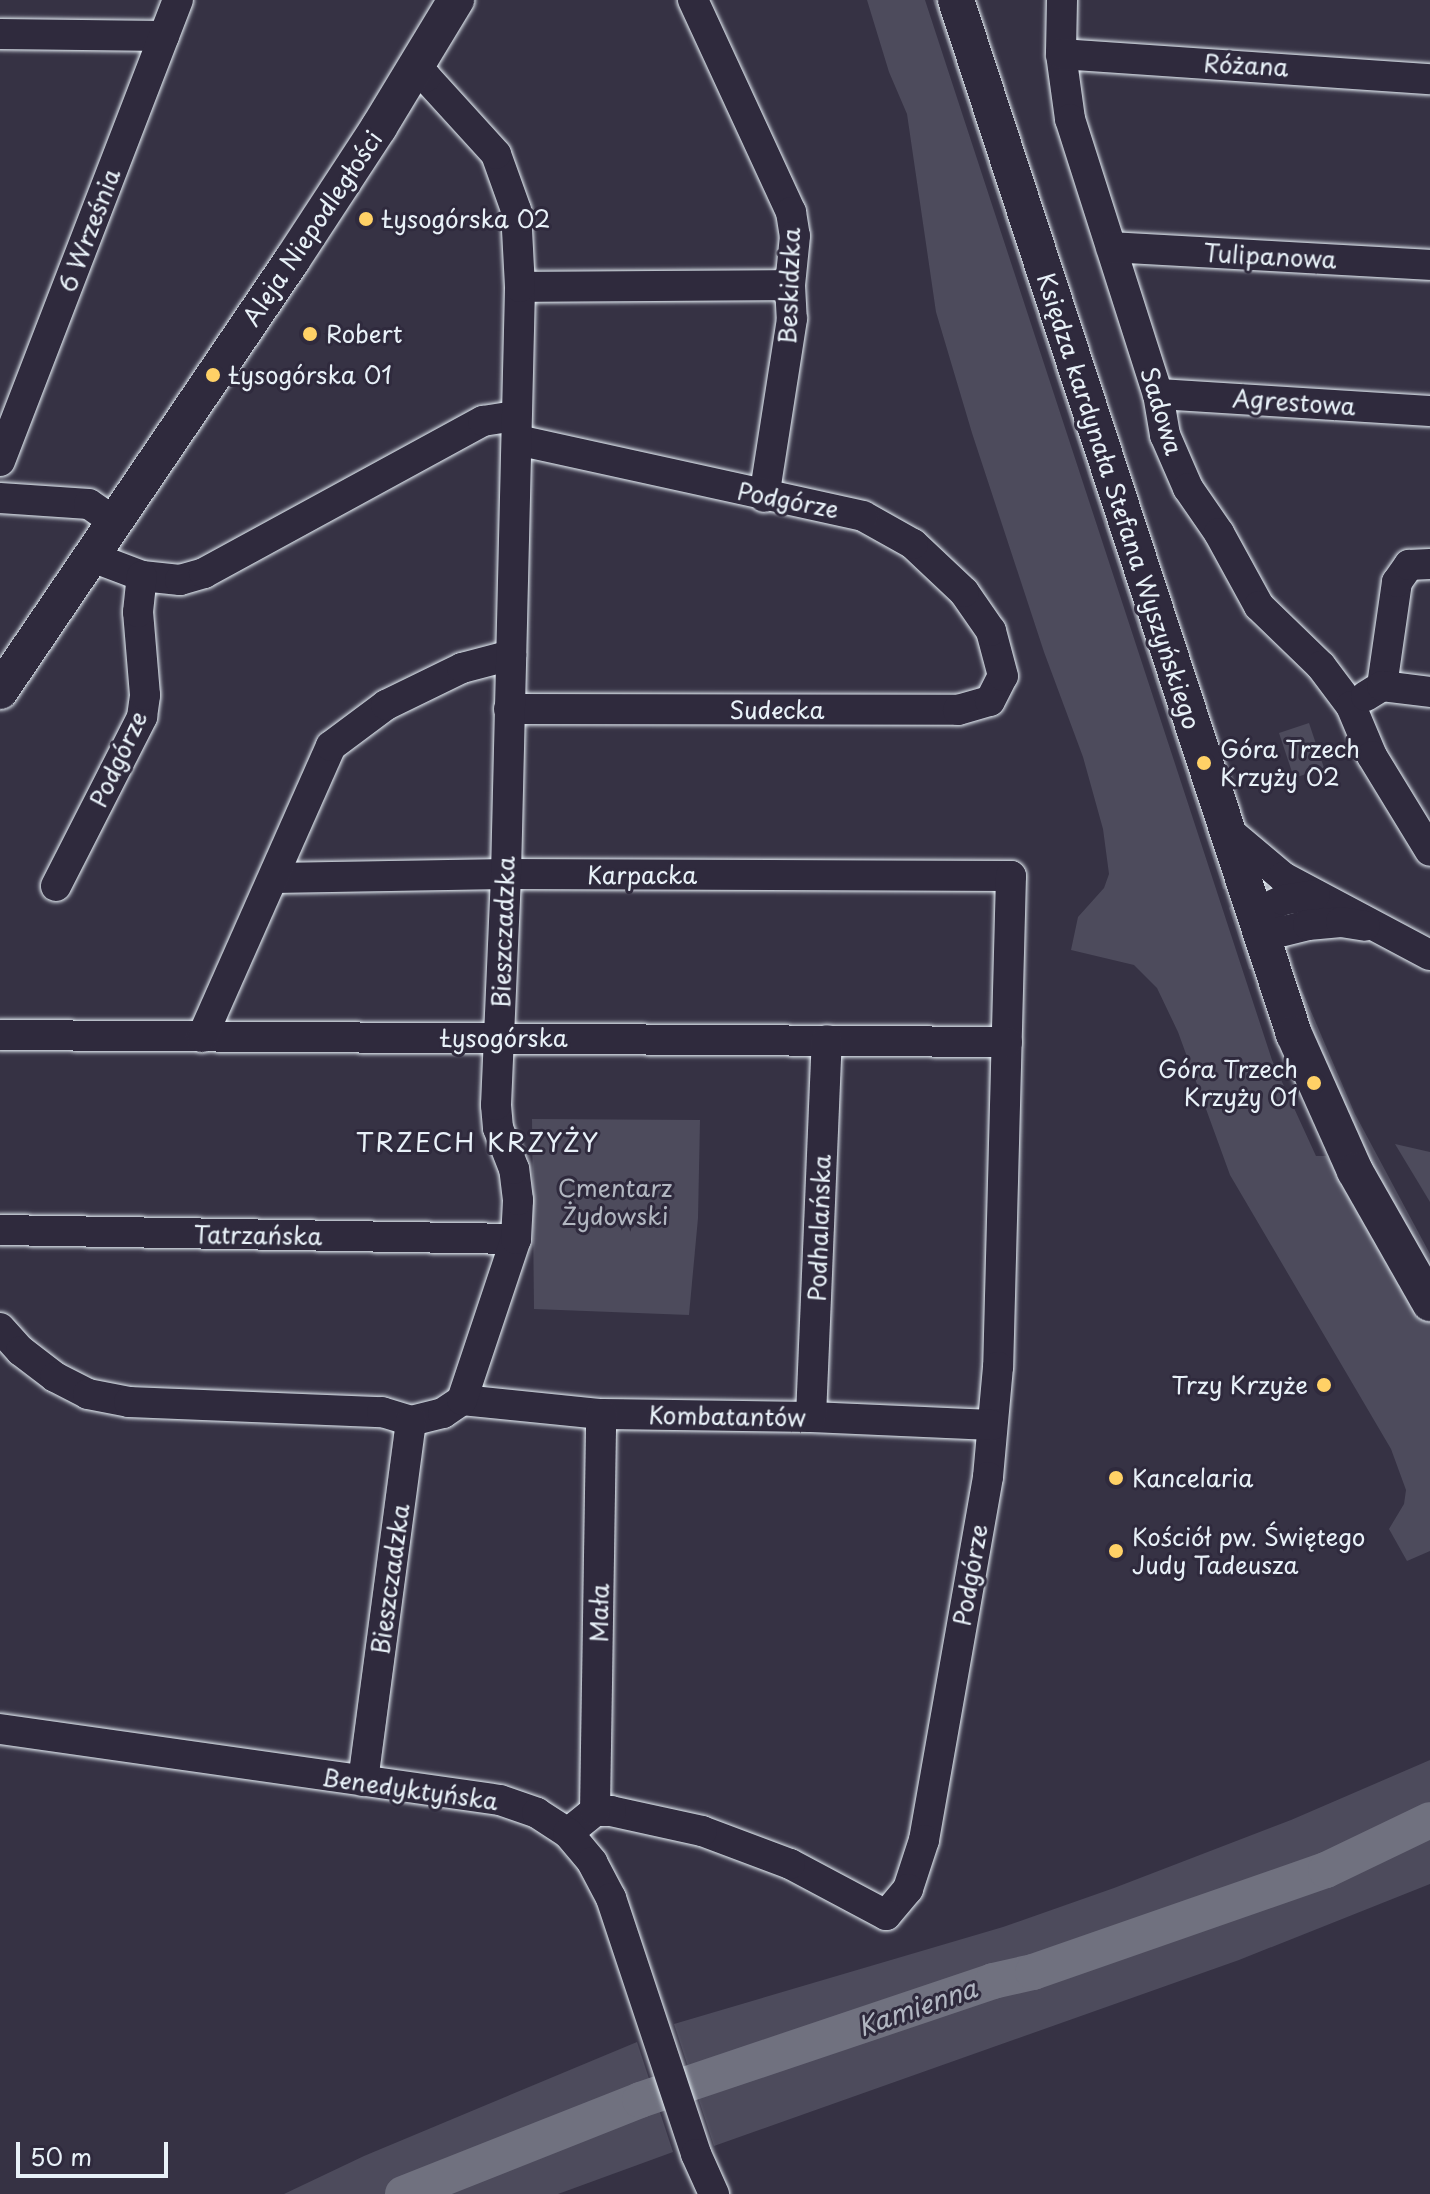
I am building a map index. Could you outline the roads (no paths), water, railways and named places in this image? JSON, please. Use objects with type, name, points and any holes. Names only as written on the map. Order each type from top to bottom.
[{"type":"main road","name":"Aleja Niepodległości","points":[[0,691],[300,247],[456,0]]},
{"type":"main road","name":"Księdza kardynała Stefana Wyszyńskiego","points":[[956,0],[1256,926],[1322,1103],[1355,1171],[1430,1303]]},
{"type":"street","name":"6 Września","points":[[0,461],[178,0]]},
{"type":"street","name":"Beskidzka","points":[[693,0],[791,212],[795,236],[790,285],[792,319],[764,497]]},
{"type":"street","name":"Sadowa","points":[[1062,0],[1061,54],[1070,119],[1158,394],[1165,435],[1188,488],[1219,533],[1259,606],[1321,666],[1351,706],[1372,756],[1430,851]]},
{"type":"street","points":[[0,34],[164,36]]},
{"type":"street","name":"Różana","points":[[1061,54],[1430,79]]},
{"type":"street","name":"Bieszczadzka","points":[[413,71],[426,77],[496,154],[516,210],[520,287],[498,1128],[514,1169],[518,1200],[516,1239],[462,1400]]},
{"type":"street","name":"Tulipanowa","points":[[1111,247],[1430,265]]},
{"type":"street","points":[[520,287],[790,285]]},
{"type":"street","name":"Agrestowa","points":[[1158,394],[1430,411]]},
{"type":"street","name":"Podgórze","points":[[92,557],[142,576],[180,580],[204,573],[483,421],[764,497],[863,516],[900,535],[932,559],[964,592],[991,631],[1000,653]]},
{"type":"street","points":[[0,498],[89,504],[115,522]]},
{"type":"street","points":[[1382,686],[1397,582],[1409,565],[1430,564]]},
{"type":"street","name":"Podgórze","points":[[56,886],[142,717],[145,695],[138,612],[142,576]]},
{"type":"street","name":"Sudecka","points":[[509,709],[966,709],[984,705],[995,697],[1003,676],[1000,653]]},
{"type":"street","points":[[202,1037],[331,746],[386,705],[462,668],[511,655]]},
{"type":"street","points":[[1351,706],[1382,686],[1430,692]]},
{"type":"street","points":[[1226,829],[1283,877],[1430,955]]},
{"type":"street","name":"Karpacka","points":[[274,878],[506,874],[1011,876]]},
{"type":"street","name":"Podgórze","points":[[595,1811],[611,1811],[702,1831],[790,1864],[886,1915],[908,1889],[924,1840],[988,1477],[998,1367],[1011,876]]},
{"type":"street","points":[[1256,926],[1283,900],[1315,895]]},
{"type":"street","points":[[1256,926],[1290,928],[1341,922],[1379,928]]},
{"type":"street","name":"Łysogórska","points":[[0,1035],[1007,1042]]},
{"type":"street","name":"Podhalańska","points":[[811,1417],[827,1040]]},
{"type":"street","name":"Tatrzańska","points":[[0,1230],[516,1239]]},
{"type":"street","points":[[0,1328],[21,1351],[55,1377],[88,1394],[129,1402],[382,1412],[411,1421],[443,1413],[462,1400]]},
{"type":"street","name":"Kombatantów","points":[[462,1400],[601,1414],[811,1417],[992,1425]]},
{"type":"street","name":"Mała","points":[[595,1811],[601,1414]]},
{"type":"street","name":"Bieszczadzka","points":[[363,1781],[411,1421]]},
{"type":"street","name":"Benedyktyńska","points":[[0,1729],[500,1800],[537,1813],[568,1833],[592,1862],[611,1898],[696,2154],[702,2190]]},
{"type":"street","points":[[568,1833],[595,1811]]},
{"type":"waterway","name":"Kamienna","points":[[403,2194],[640,2100],[993,1981],[1033,1972],[1326,1870],[1430,1820]]},
{"type":"place","name":"Łysogórska 02","points":[[366,219]]},
{"type":"place","name":"Robert","points":[[310,334]]},
{"type":"place","name":"Łysogórska 01","points":[[213,375]]},
{"type":"place","name":"Góra Trzech Krzyży 02","points":[[1204,763]]},
{"type":"place","name":"Góra Trzech Krzyży 01","points":[[1314,1083]]},
{"type":"place","name":"Trzy Krzyże","points":[[1324,1385]]},
{"type":"place","name":"Kancelaria","points":[[1116,1478]]},
{"type":"place","name":"Kościół pw. Świętego Judy Tadeusza","points":[[1116,1551]]},
{"type":"district","name":"TRZECH KRZYŻY","points":[[478,1142]]},
{"type":"park label","name":"Cmentarz Żydowski","points":[[615,1202]]}]
